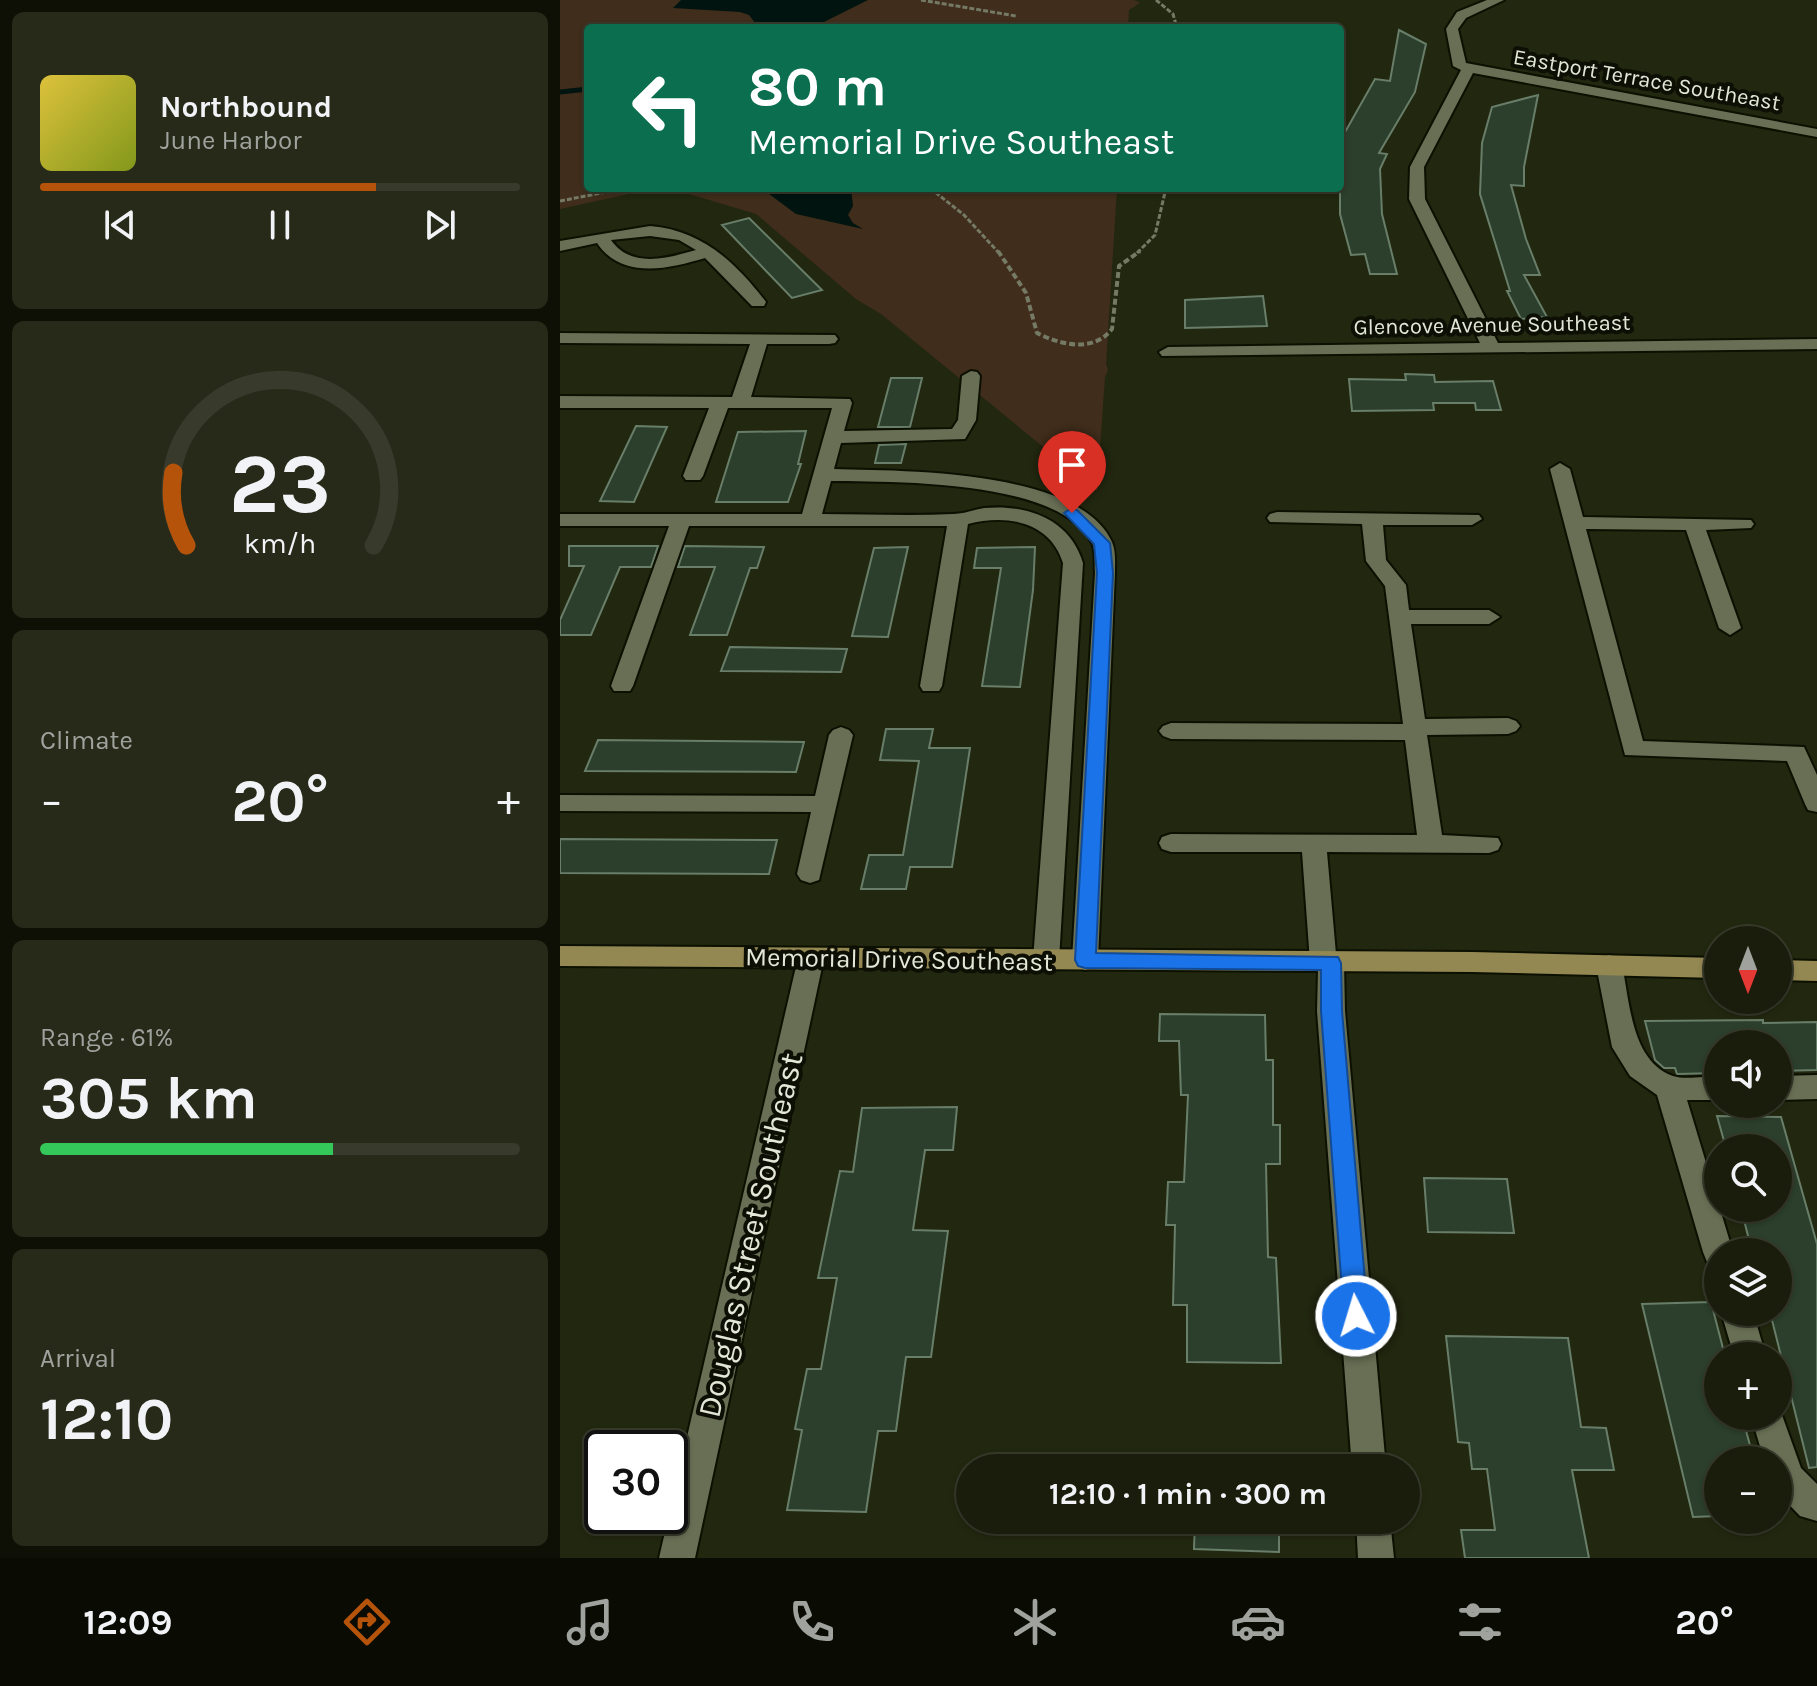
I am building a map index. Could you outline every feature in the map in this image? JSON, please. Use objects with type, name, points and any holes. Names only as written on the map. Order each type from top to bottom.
[{"type":"main road","name":"Memorial Drive Southeast","points":[[560,956],[1704,968]]},
{"type":"main road","points":[[1792,970],[1817,971]]},
{"type":"street","points":[[1491,347],[1426,221],[1417,199],[1415,180],[1417,167],[1469,68],[1460,66],[1452,29],[1461,15],[1498,0]]},
{"type":"street","name":"Eastport Terrace Southeast","points":[[1469,68],[1817,133]]},
{"type":"street","points":[[560,246],[623,234],[667,233],[686,237],[707,252],[758,302]]},
{"type":"street","points":[[602,238],[615,257],[632,263],[655,264],[707,252]]},
{"type":"street","points":[[560,338],[829,339]]},
{"type":"street","points":[[693,476],[760,339]]},
{"type":"street","name":"Glencove Avenue Southeast","points":[[1168,352],[1817,344]]},
{"type":"street","points":[[833,437],[958,435],[967,420],[971,376]]},
{"type":"street","points":[[560,402],[843,403],[810,520]]},
{"type":"street","points":[[1560,469],[1633,749],[1796,753],[1817,804]]},
{"type":"street","points":[[823,475],[944,479],[1017,491],[1058,502],[1102,543],[1105,573],[1085,960]]},
{"type":"street","points":[[1004,512],[1017,491]]},
{"type":"street","points":[[560,520],[958,520],[1004,512],[1051,529],[1065,541],[1073,563],[1046,960]]},
{"type":"street","points":[[1277,518],[1472,519]]},
{"type":"street","points":[[1372,519],[1376,561],[1395,585],[1431,844]]},
{"type":"street","points":[[622,686],[681,520]]},
{"type":"street","points":[[931,686],[958,520]]},
{"type":"street","points":[[1574,523],[1744,524]]},
{"type":"street","points":[[1694,524],[1730,628]]},
{"type":"street","points":[[1400,617],[1489,617]]},
{"type":"street","points":[[1171,731],[1416,730],[1508,726]]},
{"type":"street","points":[[810,874],[841,735]]},
{"type":"street","points":[[560,803],[826,804]]},
{"type":"street","points":[[1171,843],[1489,844]]},
{"type":"street","points":[[1314,843],[1327,962],[1368,1454]]},
{"type":"street","name":"Douglas Street Southeast","points":[[677,1558],[811,958]]},
{"type":"street","points":[[1609,965],[1626,1047],[1640,1068],[1669,1088],[1704,1088]]},
{"type":"street","points":[[1792,1088],[1817,1087]]},
{"type":"street","points":[[1669,1088],[1714,1238]]},
{"type":"street","points":[[1772,1430],[1787,1478],[1812,1504],[1817,1504]]},
{"type":"street","points":[[1374,1534],[1376,1558]]},
{"type":"path","points":[[921,0],[1016,16]]},
{"type":"path","points":[[1156,0],[1173,14],[1176,24]]},
{"type":"path","points":[[560,201],[606,192]]},
{"type":"path","points":[[935,192],[990,240],[1034,305],[1037,333],[1069,345],[1103,338],[1113,328],[1119,266],[1150,246],[1157,236],[1165,192]]},
{"type":"shaded area","points":[[560,0],[1134,0],[1140,3],[1129,10],[1128,24],[584,24],[584,192],[638,192],[560,209]]},
{"type":"shaded area","points":[[681,0],[868,0],[820,24],[756,24],[749,15],[740,12],[673,8]]},
{"type":"shaded area","points":[[682,192],[1117,192],[1108,370],[1097,491],[881,314],[856,299],[756,214]]},
{"type":"shaded area","points":[[766,192],[851,192],[853,206],[848,215],[853,223],[863,229],[796,214]]},
{"type":"building","points":[[1399,30],[1426,44],[1415,92],[1379,153],[1387,154],[1380,169],[1382,214],[1397,274],[1370,274],[1365,254],[1351,255],[1340,214],[1340,192],[1344,192],[1344,134],[1375,79],[1390,81]]},
{"type":"building","points":[[1538,95],[1524,167],[1524,186],[1511,185],[1540,275],[1524,275],[1547,317],[1521,319],[1507,291],[1510,291],[1480,194],[1482,143],[1492,107]]},
{"type":"building","points":[[749,218],[822,290],[792,298],[722,225]]},
{"type":"building","points":[[1263,296],[1267,326],[1185,328],[1185,300]]},
{"type":"building","points":[[1405,374],[1434,375],[1435,382],[1493,381],[1501,410],[1476,410],[1475,403],[1433,403],[1434,410],[1352,411],[1349,379],[1406,380]]},
{"type":"building","points":[[891,378],[922,378],[910,427],[878,427]]},
{"type":"building","points":[[636,426],[667,427],[634,502],[600,501]]},
{"type":"building","points":[[806,431],[798,464],[801,464],[788,502],[716,502],[738,432]]},
{"type":"building","points":[[906,444],[901,463],[875,463],[879,445]]},
{"type":"building","points":[[569,546],[658,546],[651,567],[620,567],[591,635],[560,635],[560,620],[584,566],[569,566]]},
{"type":"building","points":[[685,546],[764,547],[757,568],[750,568],[727,635],[690,635],[715,567],[678,567]]},
{"type":"building","points":[[908,547],[888,637],[852,636],[874,548]]},
{"type":"building","points":[[1035,547],[1033,590],[1020,687],[982,686],[1001,568],[974,568],[977,548]]},
{"type":"building","points":[[730,647],[847,649],[841,672],[721,671]]},
{"type":"building","points":[[886,729],[933,729],[929,748],[970,748],[952,867],[910,867],[906,889],[861,889],[869,855],[903,855],[919,761],[880,760]]},
{"type":"building","points":[[598,740],[804,742],[796,772],[585,771]]},
{"type":"building","points":[[560,839],[777,840],[769,874],[560,873]]},
{"type":"building","points":[[1160,1014],[1265,1015],[1266,1060],[1273,1060],[1273,1125],[1280,1125],[1280,1164],[1266,1164],[1268,1257],[1276,1258],[1281,1363],[1187,1362],[1187,1305],[1173,1305],[1175,1225],[1166,1225],[1168,1182],[1184,1182],[1188,1095],[1181,1095],[1179,1041],[1159,1041]]},
{"type":"building","points":[[1645,1021],[1817,1022],[1817,1070],[1792,1071],[1792,1030],[1704,1030],[1704,1073],[1677,1074],[1675,1068],[1664,1068],[1655,1060]]},
{"type":"building","points":[[957,1107],[953,1150],[925,1150],[913,1230],[948,1231],[931,1357],[906,1357],[896,1431],[878,1431],[866,1512],[787,1510],[802,1430],[795,1429],[807,1369],[821,1369],[837,1278],[818,1278],[840,1171],[853,1172],[862,1108]]},
{"type":"building","points":[[1718,1118],[1781,1118],[1786,1134],[1722,1134]]},
{"type":"building","points":[[1792,1156],[1817,1244],[1817,1467],[1809,1468],[1792,1400],[1792,1342],[1778,1342],[1774,1326],[1792,1326],[1792,1238],[1748,1238],[1744,1222],[1792,1222]]},
{"type":"building","points":[[1424,1178],[1507,1179],[1514,1233],[1428,1232]]},
{"type":"building","points":[[1704,1302],[1704,1326],[1717,1326],[1721,1342],[1704,1342],[1704,1430],[1746,1430],[1750,1446],[1704,1446],[1704,1517],[1693,1517],[1642,1304]]},
{"type":"building","points":[[1446,1336],[1568,1338],[1581,1427],[1606,1428],[1614,1470],[1572,1470],[1589,1558],[1465,1558],[1461,1530],[1495,1530],[1487,1469],[1472,1469],[1469,1443],[1458,1442]]},
{"type":"building","points":[[1195,1534],[1279,1534],[1279,1552],[1194,1549]]},
{"type":"waterway","points":[[560,92],[584,89]]},
{"type":"route","points":[[1072,513],[1102,543],[1105,573],[1085,960],[1331,963],[1331,1011],[1356,1316]]}]
